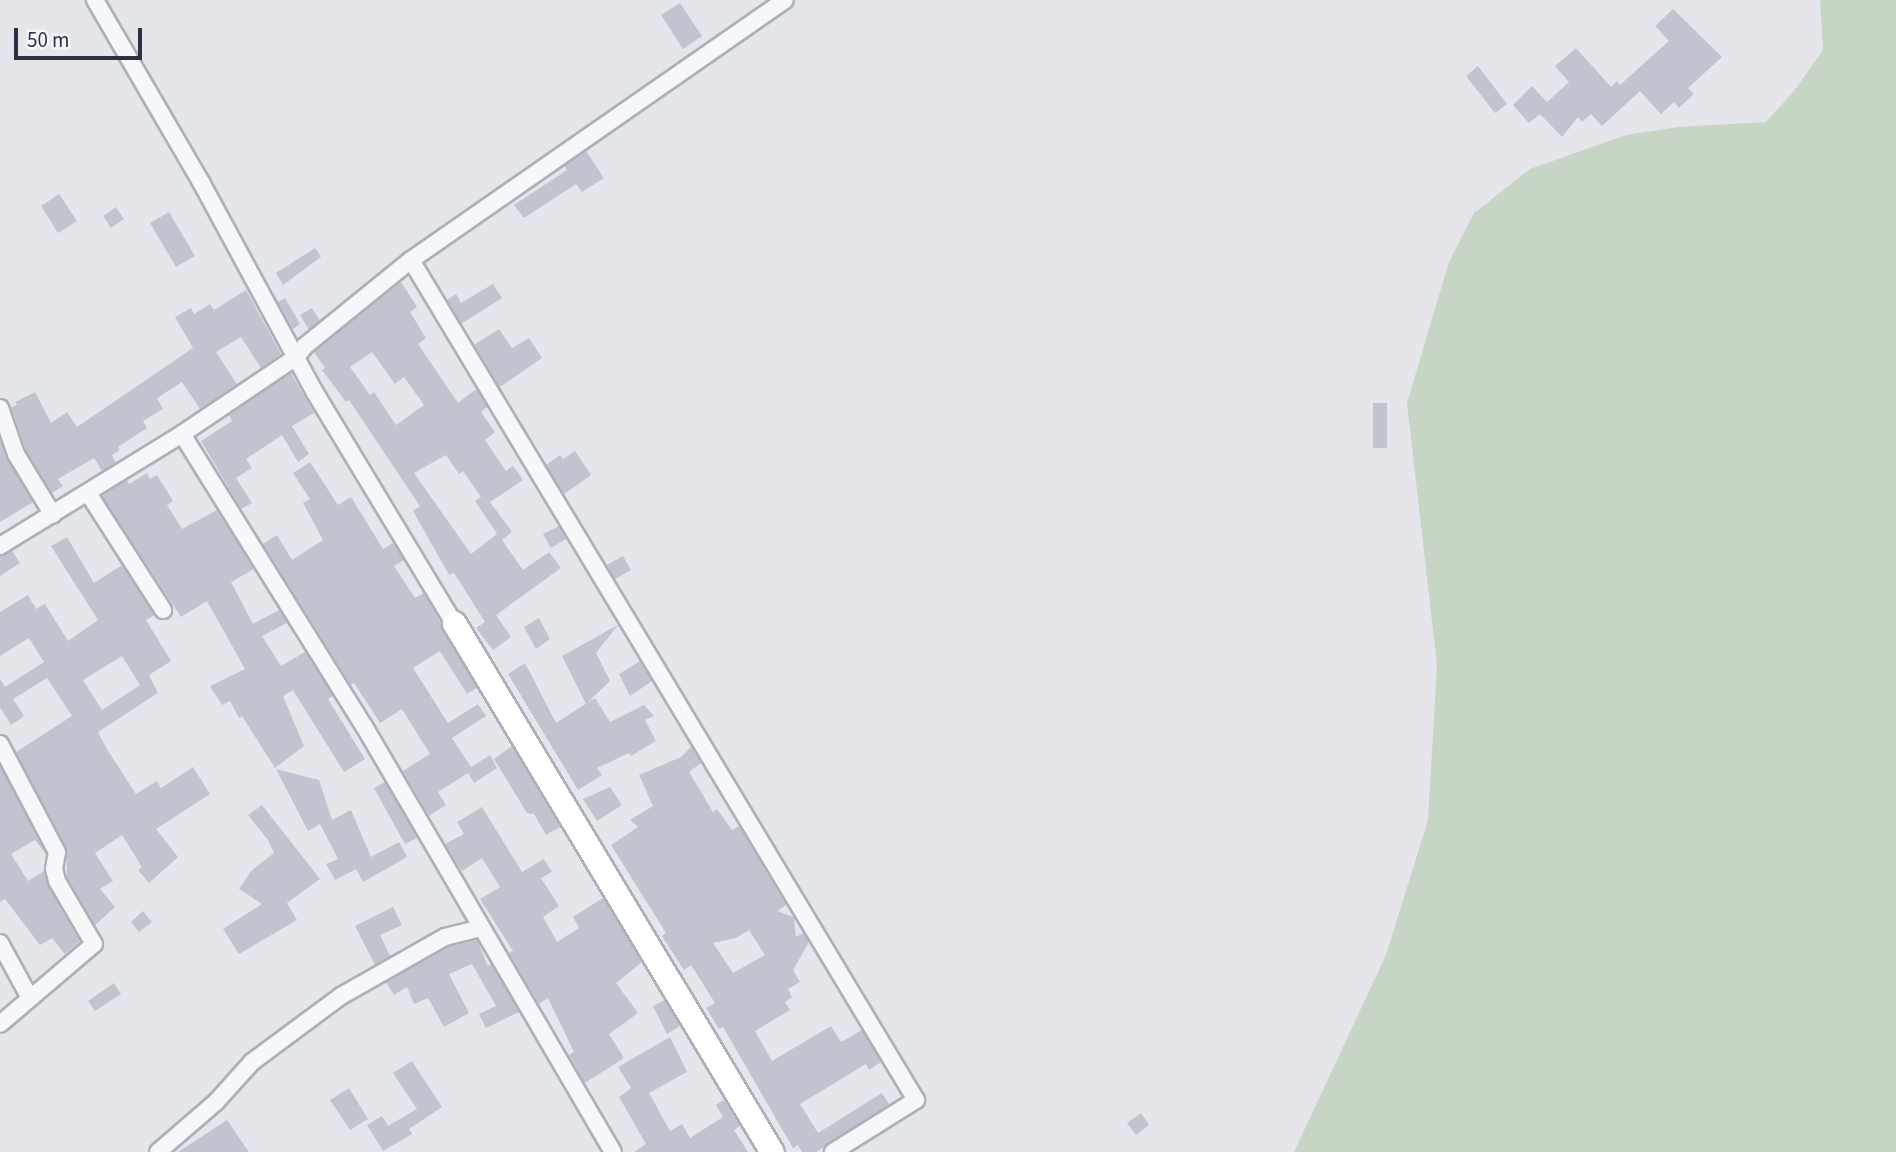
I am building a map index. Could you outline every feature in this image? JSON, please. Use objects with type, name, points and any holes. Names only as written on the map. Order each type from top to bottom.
[{"type":"street","points":[[95,0],[201,182],[296,357],[772,1152]]},
{"type":"street","points":[[0,546],[182,434],[296,357],[304,346],[411,260],[785,0]]},
{"type":"street","points":[[411,260],[916,1100],[833,1152]]},
{"type":"street","points":[[0,408],[16,454],[52,515]]},
{"type":"street","points":[[182,434],[364,726],[613,1152]]},
{"type":"street","points":[[88,493],[163,610]]},
{"type":"street","points":[[0,744],[57,852],[54,869],[57,881],[94,944],[0,1024]]},
{"type":"street","points":[[158,1152],[216,1102],[252,1062],[341,996],[445,937],[480,928]]},
{"type":"street","points":[[0,943],[30,998]]},
{"type":"green space","points":[[1820,0],[1896,0],[1896,1152],[1294,1152],[1386,955],[1428,820],[1437,665],[1407,403],[1449,262],[1474,213],[1530,169],[1626,135],[1678,127],[1766,122],[1794,91],[1823,50]]},
{"type":"building","points":[[680,3],[702,36],[683,49],[661,15]]},
{"type":"building","points":[[1673,9],[1722,57],[1688,88],[1694,94],[1679,108],[1674,102],[1661,114],[1640,91],[1602,126],[1591,114],[1582,122],[1578,117],[1562,137],[1540,114],[1529,123],[1513,105],[1532,86],[1547,102],[1569,82],[1555,66],[1576,48],[1611,87],[1617,81],[1620,85],[1669,41],[1655,26]]},
{"type":"building","points":[[1478,66],[1507,104],[1495,113],[1466,76]]},
{"type":"building","points":[[586,151],[604,178],[582,192],[576,184],[524,218],[514,205],[567,170],[564,166]]},
{"type":"building","points":[[59,194],[77,221],[58,233],[41,206]]},
{"type":"building","points":[[116,207],[124,219],[111,228],[103,216]]},
{"type":"building","points":[[169,212],[195,256],[176,267],[150,223]]},
{"type":"building","points":[[315,248],[321,257],[283,285],[276,273]]},
{"type":"building","points":[[401,282],[417,307],[410,312],[426,338],[418,344],[458,403],[476,389],[487,407],[481,412],[495,432],[485,440],[506,471],[513,466],[523,480],[490,502],[512,532],[502,540],[523,570],[549,552],[561,568],[496,615],[511,637],[493,650],[476,628],[485,622],[454,573],[449,575],[413,511],[420,506],[349,400],[346,402],[322,370],[325,368],[314,352]],"holes":[[[372,352],[395,384],[404,377],[424,405],[396,425],[374,392],[370,395],[350,367]],[[446,455],[459,474],[463,471],[481,497],[475,501],[497,534],[471,554],[414,473]]]},
{"type":"building","points":[[493,284],[502,298],[461,324],[447,300],[456,294],[461,303]]},
{"type":"building","points":[[246,290],[281,354],[261,368],[241,337],[216,352],[237,384],[200,409],[182,382],[157,398],[163,409],[143,421],[147,428],[118,447],[120,450],[112,455],[116,462],[102,471],[94,458],[58,479],[63,486],[52,493],[26,450],[11,407],[17,405],[15,402],[35,392],[51,423],[67,412],[77,427],[193,348],[175,317],[191,308],[194,314],[210,304],[214,310]]},
{"type":"building","points":[[285,298],[300,324],[293,329],[278,302]]},
{"type":"building","points":[[312,308],[320,321],[309,330],[300,315]]},
{"type":"building","points":[[499,329],[512,348],[529,338],[542,358],[500,387],[474,345]]},
{"type":"building","points":[[291,373],[314,413],[292,426],[309,454],[298,462],[282,435],[246,459],[252,468],[236,478],[252,503],[241,509],[201,441],[232,421],[229,415]]},
{"type":"building","points":[[1373,403],[1387,403],[1387,448],[1373,448]]},
{"type":"building","points":[[0,440],[7,459],[33,502],[0,522]]},
{"type":"building","points":[[575,451],[591,475],[564,494],[546,465],[560,455],[563,459]]},
{"type":"building","points":[[310,462],[338,505],[351,497],[383,549],[393,543],[404,560],[394,566],[415,598],[424,593],[477,688],[467,694],[440,651],[413,668],[448,723],[478,704],[486,716],[452,738],[471,767],[490,755],[497,768],[474,783],[468,773],[438,792],[446,805],[429,816],[403,771],[430,754],[402,709],[380,723],[354,683],[351,685],[263,544],[277,535],[292,560],[323,540],[303,503],[310,499],[293,473]]},
{"type":"building","points":[[147,473],[150,479],[157,475],[173,501],[167,505],[182,529],[217,510],[254,569],[231,582],[253,624],[279,610],[287,623],[262,636],[281,666],[305,652],[333,696],[328,699],[365,759],[344,772],[293,690],[283,696],[304,746],[275,768],[230,701],[222,705],[210,686],[245,669],[207,601],[181,617],[102,496],[127,480],[129,484]]},
{"type":"building","points":[[559,526],[566,539],[551,548],[543,534]]},
{"type":"building","points":[[67,537],[94,583],[122,565],[154,615],[146,620],[171,661],[149,675],[158,693],[98,732],[108,751],[136,794],[157,781],[161,788],[193,767],[210,794],[156,829],[178,857],[149,883],[138,870],[142,867],[122,835],[95,853],[113,881],[100,889],[115,907],[95,925],[67,877],[66,847],[16,752],[72,716],[47,678],[13,699],[24,716],[11,725],[0,707],[0,679],[5,687],[44,662],[29,638],[0,656],[0,612],[28,595],[36,609],[45,604],[68,641],[98,620],[51,546]],"holes":[[[122,656],[140,685],[102,710],[83,680]]]},
{"type":"building","points":[[12,551],[20,563],[0,576],[0,556]]},
{"type":"building","points":[[623,556],[631,570],[615,579],[607,565]]},
{"type":"building","points":[[539,618],[550,639],[536,649],[524,627]]},
{"type":"building","points":[[618,625],[596,653],[610,681],[586,704],[562,656]]},
{"type":"building","points":[[640,661],[652,681],[630,696],[619,674]]},
{"type":"building","points":[[525,663],[556,723],[595,698],[610,722],[644,705],[654,716],[645,720],[656,741],[631,756],[629,753],[597,768],[602,775],[578,790],[508,674]]},
{"type":"building","points":[[512,746],[560,827],[546,835],[534,814],[527,813],[494,759]]},
{"type":"building","points":[[691,747],[701,763],[689,772],[713,812],[717,809],[732,830],[739,826],[786,905],[777,911],[794,917],[796,937],[803,933],[809,942],[793,970],[800,982],[788,989],[792,997],[785,1002],[790,1010],[755,1031],[772,1061],[831,1026],[841,1042],[862,1030],[881,1062],[869,1070],[866,1064],[800,1104],[818,1133],[882,1093],[889,1104],[816,1152],[802,1152],[798,1145],[793,1148],[723,1027],[719,1029],[706,1008],[715,1003],[691,965],[684,970],[662,936],[666,933],[611,845],[638,827],[630,820],[653,806],[639,775],[681,757]],"holes":[[[749,930],[765,955],[733,973],[713,943],[736,938]]]},
{"type":"building","points":[[0,766],[46,854],[35,840],[11,854],[28,881],[44,871],[48,886],[80,941],[65,954],[52,938],[40,945],[5,899],[0,902]]},
{"type":"building","points":[[276,769],[319,780],[332,820],[351,810],[371,857],[399,842],[407,857],[363,882],[356,869],[335,880],[326,864],[338,859],[320,824],[308,831]]},
{"type":"building","points":[[385,782],[417,838],[405,844],[374,788]]},
{"type":"building","points":[[610,787],[622,805],[597,821],[583,799]]},
{"type":"building","points":[[262,805],[320,879],[287,903],[297,920],[239,954],[223,929],[262,904],[239,889],[252,870],[274,853],[268,840],[248,815]]},
{"type":"building","points":[[482,807],[522,872],[544,859],[552,872],[541,878],[559,906],[543,917],[557,942],[579,928],[573,917],[603,898],[642,962],[616,983],[638,1013],[609,1034],[624,1058],[585,1083],[569,1055],[574,1052],[548,998],[539,1004],[509,953],[513,951],[480,899],[500,887],[482,858],[462,871],[445,844],[464,834],[457,822]]},
{"type":"building","points":[[393,907],[402,925],[380,935],[390,956],[375,965],[355,926]]},
{"type":"building","points":[[143,911],[152,922],[139,932],[131,922]]},
{"type":"building","points":[[477,940],[488,966],[491,964],[519,1012],[486,1028],[479,1014],[496,1006],[472,964],[449,974],[469,1013],[444,1027],[428,998],[414,1004],[407,987],[394,995],[386,982],[451,946]]},
{"type":"building","points":[[114,983],[121,994],[95,1011],[88,1001]]},
{"type":"building","points":[[665,1000],[680,1026],[667,1034],[653,1006]]},
{"type":"building","points":[[670,1037],[687,1072],[649,1093],[670,1131],[682,1124],[690,1138],[723,1117],[716,1105],[724,1100],[740,1126],[734,1130],[748,1152],[634,1152],[646,1144],[619,1097],[631,1088],[618,1067]]},
{"type":"building","points":[[412,1061],[442,1107],[409,1129],[412,1134],[383,1151],[367,1125],[382,1116],[388,1126],[417,1109],[393,1073]]},
{"type":"building","points":[[349,1088],[368,1119],[350,1130],[330,1100]]},
{"type":"building","points":[[1141,1113],[1149,1125],[1136,1135],[1127,1123]]},
{"type":"building","points":[[227,1120],[249,1152],[178,1152]]}]
